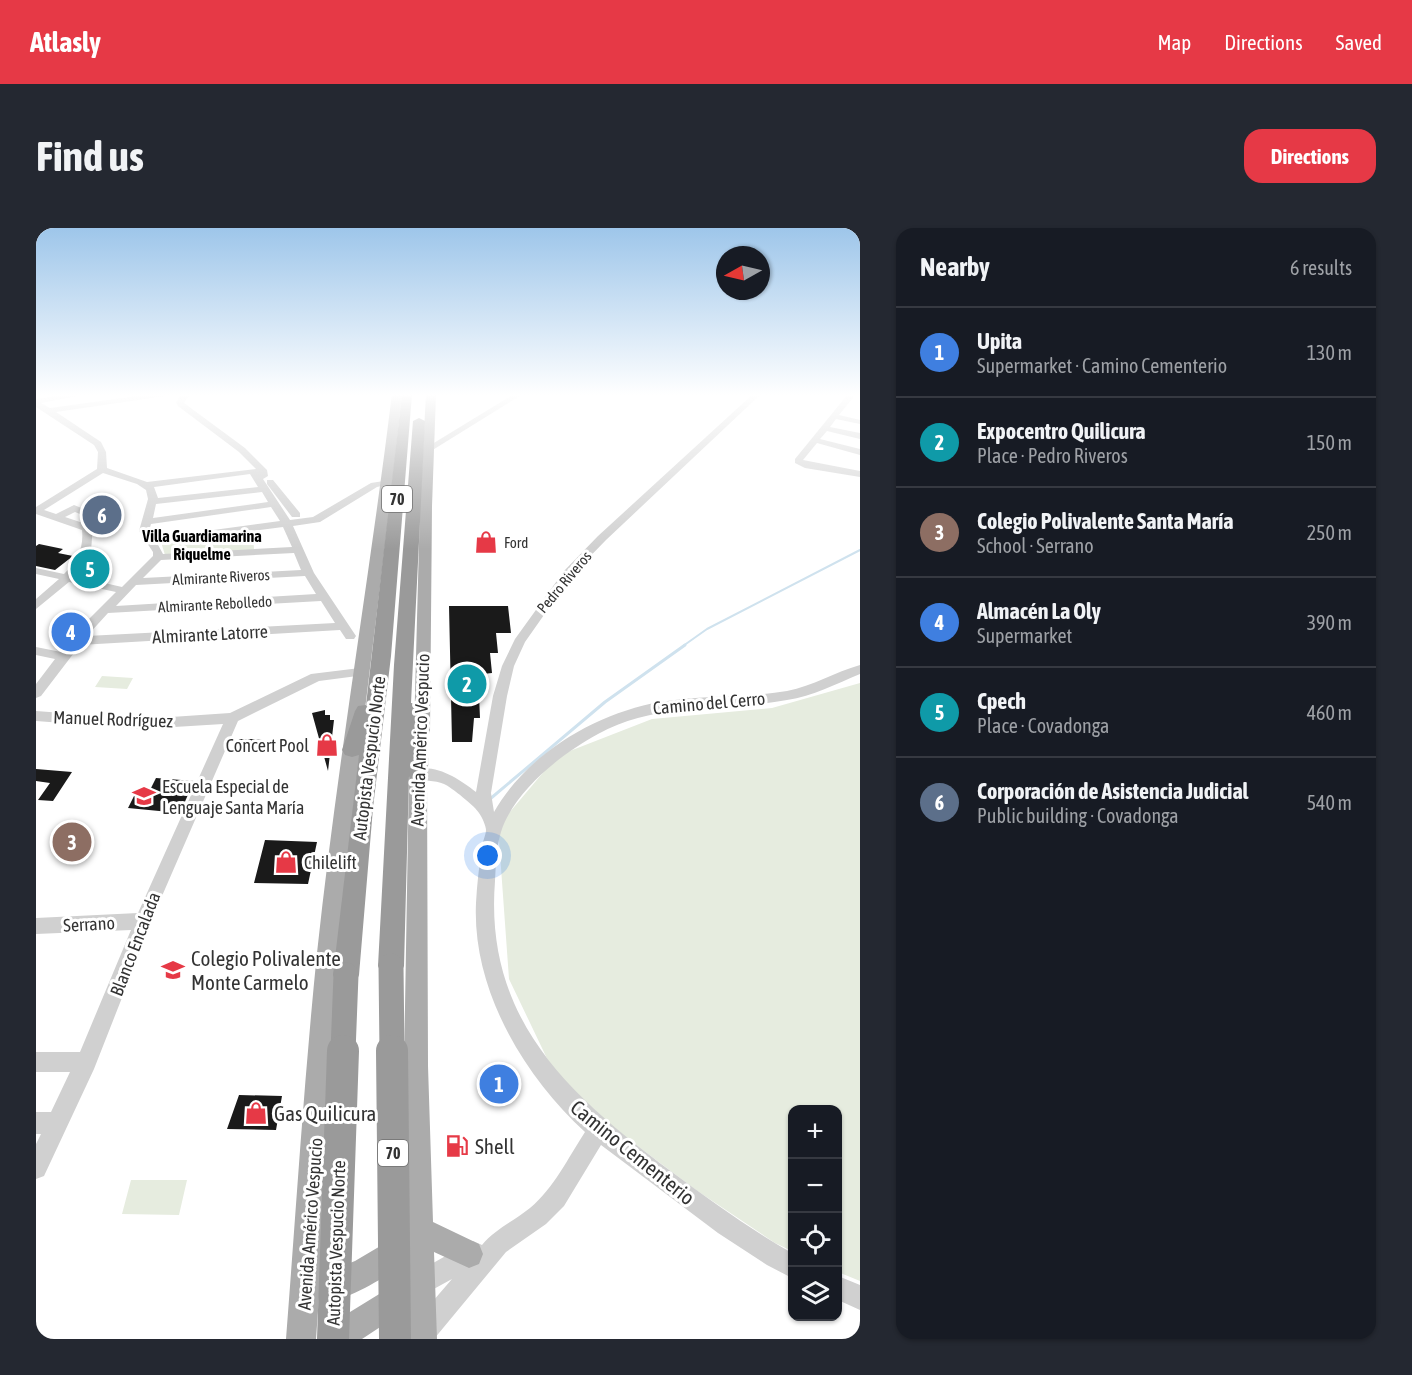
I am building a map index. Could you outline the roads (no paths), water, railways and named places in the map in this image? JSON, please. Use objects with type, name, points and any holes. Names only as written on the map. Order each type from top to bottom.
[{"type":"highway","name":"Autopista Vespucio Norte","points":[[334,1339],[346,975],[362,808],[410,446]]},
{"type":"highway","name":"Autopista Vespucio Norte","points":[[413,1338],[391,966],[414,446]]},
{"type":"highway","points":[[351,750],[382,656]]},
{"type":"highway","points":[[403,665],[413,711],[418,774]]},
{"type":"main road","name":"Avenida Américo Vespucio","points":[[301,1339],[328,954],[360,672],[391,446]]},
{"type":"main road","name":"Avenida Américo Vespucio","points":[[413,1338],[421,1284],[416,1066],[418,774],[422,736],[432,446]]},
{"type":"main road","points":[[306,1283],[321,1286],[335,1285],[356,1276],[395,1252],[419,1230],[470,1254]]},
{"type":"main road","points":[[334,1339],[421,1284]]},
{"type":"street","points":[[98,446],[102,470]]},
{"type":"street","points":[[237,446],[258,474],[287,524],[308,573],[325,597]]},
{"type":"street","name":"Pedro Riveros","points":[[494,830],[485,808],[483,793],[500,696],[508,666],[519,642],[568,573],[702,446]]},
{"type":"street","points":[[810,446],[798,462],[860,474]]},
{"type":"street","points":[[837,446],[856,451],[838,471]]},
{"type":"street","points":[[102,470],[146,485],[258,474]]},
{"type":"street","points":[[36,511],[102,470]]},
{"type":"street","points":[[258,474],[296,515]]},
{"type":"street","points":[[150,541],[316,520],[374,484],[387,482]]},
{"type":"street","points":[[146,485],[152,491],[152,502],[144,531],[158,552],[158,557]]},
{"type":"street","points":[[152,502],[265,489]]},
{"type":"street","points":[[146,522],[274,504]]},
{"type":"street","points":[[36,511],[87,528],[86,549],[67,578],[36,605]]},
{"type":"street","points":[[36,693],[75,641],[158,557],[298,550]]},
{"type":"street","points":[[36,571],[125,591]]},
{"type":"street","name":"Almirante Riveros","points":[[134,582],[308,573]]},
{"type":"street","name":"Almirante Rebolledo","points":[[105,610],[325,597]]},
{"type":"street","name":"Almirante Latorre","points":[[75,641],[347,631],[325,597]]},
{"type":"street","points":[[36,651],[63,657]]},
{"type":"street","name":"Camino del Cerro","points":[[494,830],[506,806],[541,768],[590,731],[615,718],[629,712],[666,705],[787,696],[815,688],[860,669]]},
{"type":"street","name":"Manuel Rodríguez","points":[[36,716],[142,724],[232,718],[316,677],[360,672]]},
{"type":"street","name":"Blanco Encalada","points":[[36,1168],[47,1123],[87,1062],[143,921],[232,718]]},
{"type":"street","points":[[418,774],[449,779],[485,808]]},
{"type":"street","name":"Camino Cementerio","points":[[494,830],[483,905],[486,940],[493,972],[537,1063],[557,1090],[598,1130],[728,1226],[788,1264]]},
{"type":"street","name":"Serrano","points":[[36,926],[143,921]]},
{"type":"street","points":[[36,1062],[87,1062]]},
{"type":"street","points":[[413,1338],[498,1244],[538,1216],[556,1198],[598,1130]]},
{"type":"street","points":[[421,1284],[470,1254],[498,1244]]},
{"type":"street","points":[[842,1290],[860,1298]]},
{"type":"waterway","points":[[683,646],[707,629],[860,550]]},
{"type":"waterway","points":[[490,799],[605,702],[685,645]]},
{"type":"place","name":"Corporación de Asistencia Judicial","points":[[102,515]]},
{"type":"place","name":"Ford","points":[[486,542]]},
{"type":"place","name":"Cpech","points":[[90,569]]},
{"type":"place","name":"Almacén La Oly","points":[[71,632]]},
{"type":"place","name":"Expocentro Quilicura","points":[[467,684]]},
{"type":"place","name":"Concert Pool","points":[[327,745]]},
{"type":"place","name":"Escuela Especial de Lenguaje Santa María","points":[[144,796]]},
{"type":"place","name":"Colegio Polivalente Santa María","points":[[72,842]]},
{"type":"place","name":"Chilelift","points":[[286,862]]},
{"type":"place","name":"Colegio Polivalente Monte Carmelo","points":[[173,970]]},
{"type":"place","name":"Upita","points":[[499,1084]]},
{"type":"place","name":"Gas Quilicura","points":[[256,1113]]},
{"type":"place","name":"Shell","points":[[457,1146]]},
{"type":"district","name":"Villa Guardiamarina Riquelme","points":[[202,545]]}]
